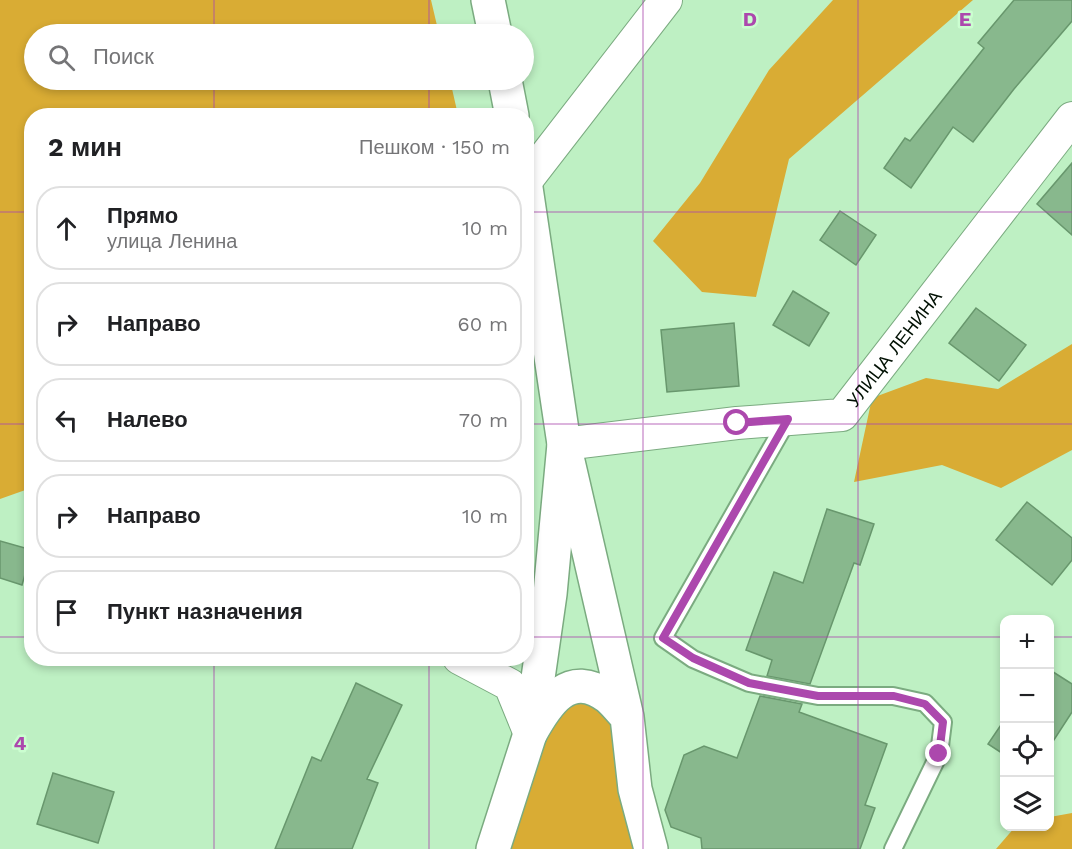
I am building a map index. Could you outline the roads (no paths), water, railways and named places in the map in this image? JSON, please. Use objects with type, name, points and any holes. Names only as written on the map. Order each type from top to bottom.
[{"type":"main road","points":[[488,0],[493,24]]},
{"type":"main road","points":[[507,90],[510,108]]},
{"type":"main road","points":[[534,242],[564,444],[627,717],[635,789],[651,849]]},
{"type":"main road","points":[[493,849],[530,734],[550,594],[564,444]]},
{"type":"main road","points":[[530,734],[545,707],[558,694],[571,688],[587,687],[608,697],[627,717]]},
{"type":"street","points":[[534,171],[666,0]]},
{"type":"street","name":"УЛИЦА ЛЕНИНА","points":[[564,444],[737,423],[842,415],[1072,117]]},
{"type":"street","points":[[474,666],[510,685],[530,734]]},
{"type":"lane","points":[[788,419],[663,638],[693,658],[749,683],[818,696],[894,696],[925,704],[943,722],[939,754],[893,849]]}]
